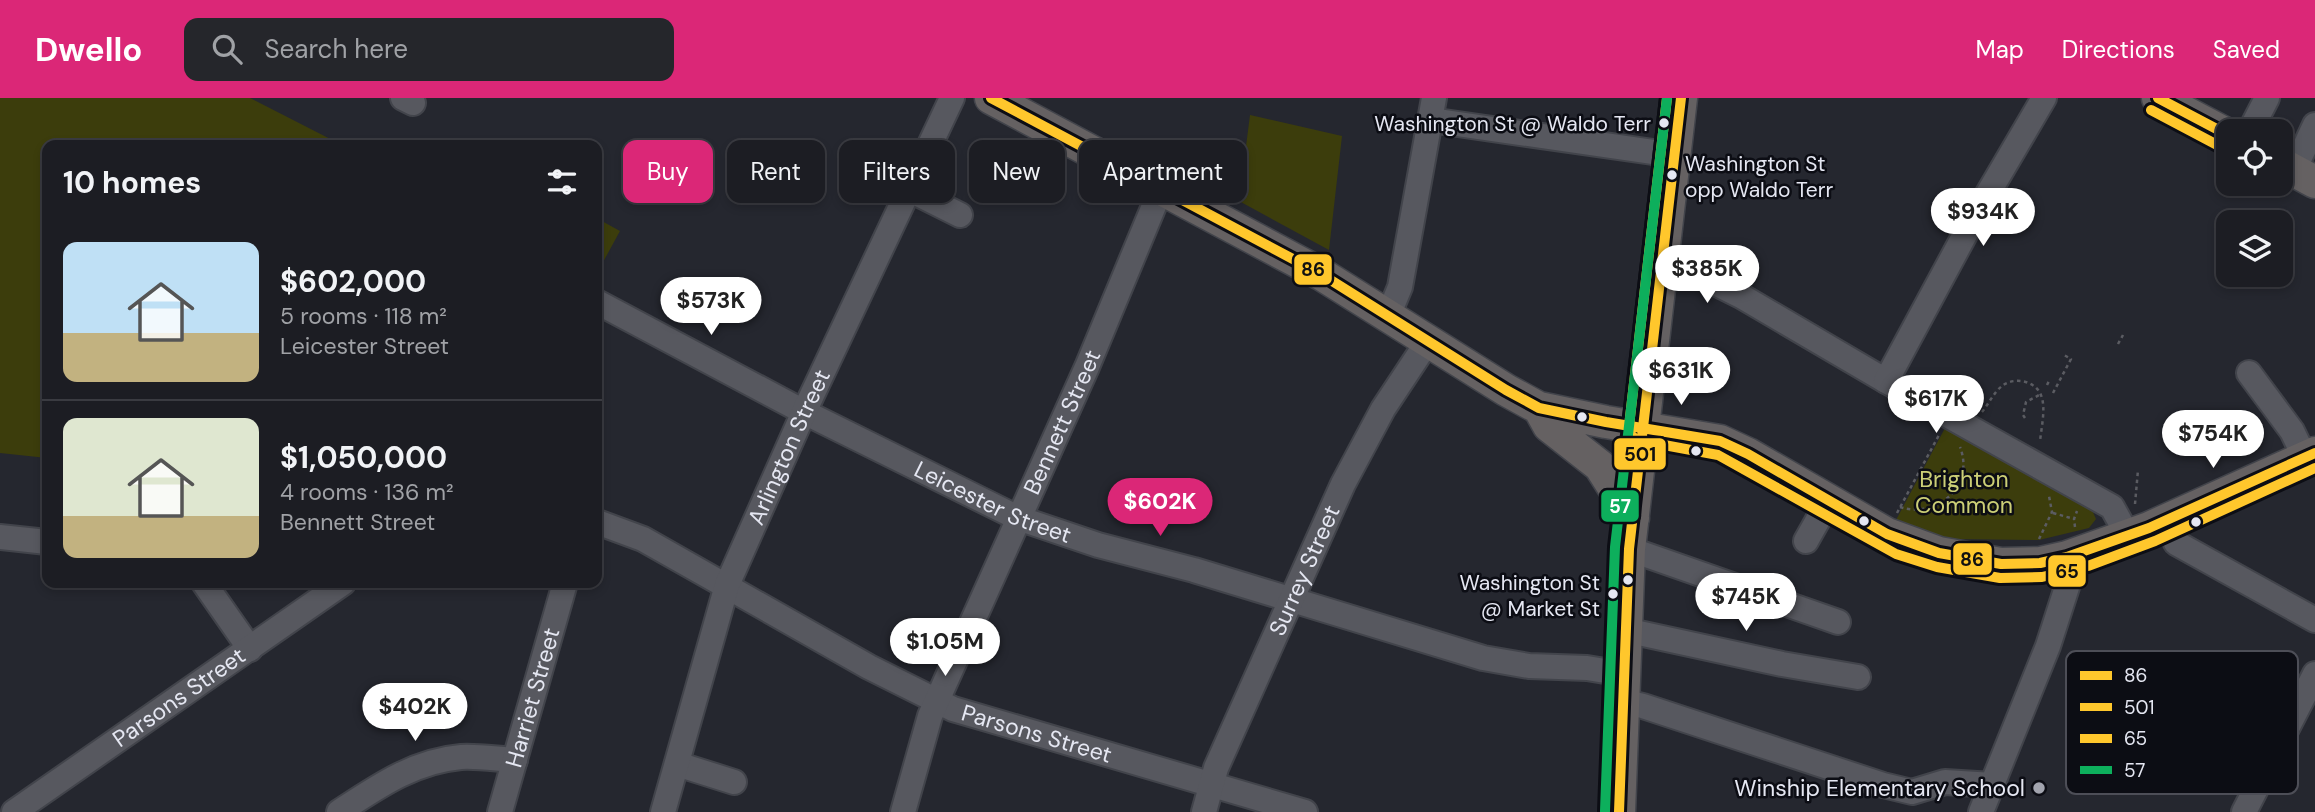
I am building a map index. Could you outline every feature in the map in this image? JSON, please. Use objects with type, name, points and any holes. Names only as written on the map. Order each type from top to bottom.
[{"type":"main road","points":[[991,98],[1079,145]]},
{"type":"main road","points":[[1619,812],[1629,549],[1681,98]]},
{"type":"main road","points":[[2178,102],[2216,127]]},
{"type":"main road","points":[[1187,203],[1321,274],[1539,408],[1723,442],[1887,534],[1940,554],[2001,564],[2039,563],[2072,545],[2128,536],[2310,456]]},
{"type":"main road","points":[[1539,408],[1554,431],[1600,466],[1633,518]]},
{"type":"street","name":"Arlington Street","points":[[933,140],[952,98]]},
{"type":"street","points":[[1886,381],[1976,214],[2043,98]]},
{"type":"street","points":[[2256,119],[2267,98]]},
{"type":"street","points":[[1388,316],[1400,287],[1432,109],[1674,155]]},
{"type":"street","points":[[2296,172],[2315,125]]},
{"type":"street","name":"Arlington Street","points":[[663,812],[727,585],[804,412],[904,203]]},
{"type":"street","points":[[936,203],[960,215]]},
{"type":"street","name":"Bennett Street","points":[[904,812],[928,724],[1087,367],[1155,203]]},
{"type":"street","points":[[1661,265],[1687,269],[1741,296],[1886,381],[2112,507],[2128,536]]},
{"type":"street","name":"Leicester Street","points":[[602,305],[804,412],[1018,518],[1098,545],[1290,599],[1483,658],[1529,666],[1587,668],[1622,687],[1883,785],[1918,802]]},
{"type":"street","name":"Surrey Street","points":[[1204,812],[1216,768],[1343,484],[1383,409],[1428,341]]},
{"type":"street","points":[[2249,373],[2310,456]]},
{"type":"street","points":[[1806,541],[1828,502]]},
{"type":"street","points":[[2165,520],[2176,543],[2315,620]]},
{"type":"street","name":"Parsons Street","points":[[602,524],[643,539],[869,667],[953,709],[1305,812]]},
{"type":"street","points":[[0,537],[42,541]]},
{"type":"street","points":[[1981,812],[2048,646],[2067,587],[2072,545]]},
{"type":"street","points":[[1629,549],[1838,622]]},
{"type":"street","points":[[207,588],[250,649]]},
{"type":"street","name":"Parsons Street","points":[[14,812],[336,588]]},
{"type":"street","name":"Harriet Street","points":[[500,812],[564,588]]},
{"type":"street","points":[[1625,630],[1782,664],[1858,677]]},
{"type":"street","points":[[2298,711],[2315,674]]},
{"type":"street","points":[[339,812],[392,778],[432,761],[463,757],[515,760]]},
{"type":"street","points":[[677,764],[734,782]]},
{"type":"street","points":[[1918,802],[1945,782],[1993,785]]},
{"type":"street","points":[[2252,810],[2259,794]]},
{"type":"street","points":[[0,804],[2,812]]},
{"type":"path","points":[[2118,344],[2123,335]]},
{"type":"path","points":[[2053,393],[2071,359],[2064,355]]},
{"type":"path","points":[[2047,385],[2050,379]]},
{"type":"path","points":[[1978,418],[2002,386],[2018,380],[2032,384],[2041,394],[2043,408],[2038,465]]},
{"type":"path","points":[[2025,418],[2023,415],[2026,402],[2041,394]]},
{"type":"path","points":[[1894,519],[1941,431]]},
{"type":"path","points":[[1900,507],[1911,511],[1925,510],[1950,498],[1960,484],[1963,470],[1958,441]]},
{"type":"path","points":[[2135,504],[2138,470]]},
{"type":"path","points":[[2038,542],[2052,512],[2049,493]]},
{"type":"path","points":[[2072,545],[2074,519],[2081,502]]},
{"type":"path","points":[[2052,512],[2074,519]]},
{"type":"green space","points":[[0,98],[250,98],[332,140],[42,140],[42,457],[0,453]]},
{"type":"green space","points":[[1250,115],[1342,136],[1329,250],[1243,203],[1247,203],[1247,140]]},
{"type":"green space","points":[[602,221],[620,231],[602,264]]},
{"type":"green space","name":"Brighton Common","points":[[1945,428],[2092,510],[2096,519],[2089,528],[2039,540],[1949,539],[1896,520]]},
{"type":"transit line","name":"86","points":[[991,98],[1321,274],[1539,408],[1720,441],[1748,454],[1887,534],[1939,553],[2001,564],[2040,563],[2067,557],[2149,528],[2315,453]]},
{"type":"transit line","name":"65","points":[[1667,98],[1629,426],[1631,435],[1637,440],[1718,455],[1896,554],[1937,567],[2000,578],[2042,577],[2088,566],[2155,541],[2315,468]]},
{"type":"transit line","name":"57","points":[[1605,811],[1615,547],[1667,98]]},
{"type":"transit line","name":"501","points":[[1619,812],[1629,549],[1681,98]]},
{"type":"transit line","name":"501","points":[[2158,98],[2216,129]]},
{"type":"transit line","name":"65","points":[[2151,110],[2216,144]]},
{"type":"place","name":"Washington St @ Waldo Terr","points":[[1664,123]]},
{"type":"place","name":"Washington St opp Waldo Terr","points":[[1672,175]]},
{"type":"place","name":"Washington St @ Market St","points":[[1613,594]]},
{"type":"place","name":"Winship Elementary School","points":[[2039,788]]}]
